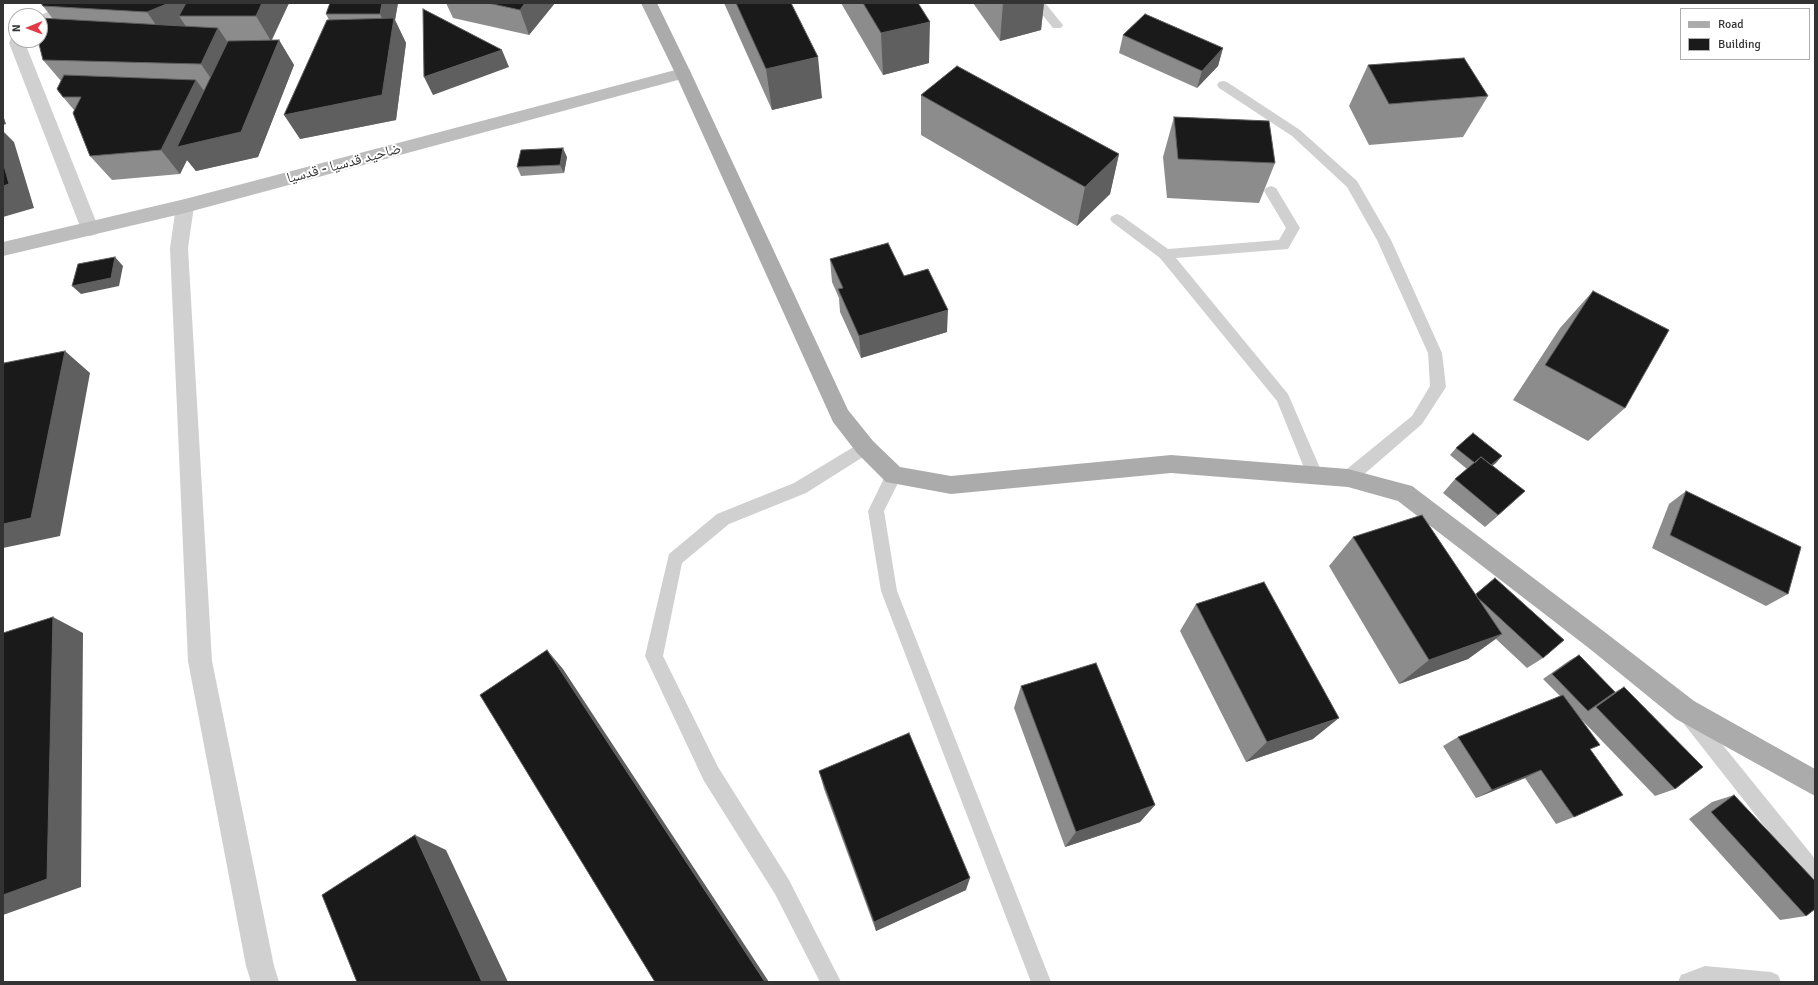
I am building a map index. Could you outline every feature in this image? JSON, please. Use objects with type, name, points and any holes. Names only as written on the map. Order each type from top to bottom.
[{"type":"main road","points":[[648,3],[684,73],[840,416],[865,447],[894,475],[951,485],[1171,464],[1348,478],[1404,493],[1598,641],[1684,710],[1815,782]]},
{"type":"main road","name":"ضاحيد قدسيا - قدسيا","points":[[3,248],[185,206],[684,73]]},
{"type":"street","points":[[48,19],[84,3]]},
{"type":"street","points":[[19,48],[90,229]]},
{"type":"street","points":[[185,206],[179,248],[200,661],[258,958],[265,982]]},
{"type":"lane","points":[[1039,3],[1057,25]]},
{"type":"lane","points":[[1223,85],[1296,133],[1352,184],[1384,240],[1435,353],[1438,386],[1417,420],[1348,478]]},
{"type":"lane","points":[[1165,254],[1283,245],[1293,228],[1271,191]]},
{"type":"lane","points":[[1117,220],[1165,254],[1283,398],[1315,475]]},
{"type":"lane","points":[[831,982],[782,886],[711,774],[654,656],[675,559],[723,519],[800,488],[865,447]]},
{"type":"lane","points":[[894,475],[876,511],[889,591],[1041,982]]},
{"type":"lane","points":[[1684,710],[1805,862],[1815,878]]},
{"type":"lane","points":[[1688,982],[1705,976],[1771,982]]},
{"type":"building","points":[[41,3],[169,3],[147,12],[43,6]]},
{"type":"building","points":[[186,3],[262,3],[256,16],[179,16]]},
{"type":"building","points":[[330,3],[382,3],[380,14],[326,14]]},
{"type":"building","points":[[488,3],[525,3],[520,10]]},
{"type":"building","points":[[736,3],[791,3],[818,57],[766,69]]},
{"type":"building","points":[[863,3],[918,3],[930,22],[881,33]]},
{"type":"building","points":[[423,9],[502,50],[424,77]]},
{"type":"building","points":[[1145,14],[1223,48],[1202,71],[1123,35]]},
{"type":"building","points":[[48,18],[218,28],[201,64],[43,60],[40,48],[48,48]]},
{"type":"building","points":[[394,18],[382,95],[284,115],[327,20]]},
{"type":"building","points":[[279,40],[241,132],[177,147],[228,41]]},
{"type":"building","points":[[1464,58],[1488,96],[1389,104],[1368,65]]},
{"type":"building","points":[[957,66],[1119,154],[1085,187],[921,95]]},
{"type":"building","points":[[64,75],[196,80],[161,150],[90,156],[73,113],[81,97],[63,97],[57,89]]},
{"type":"building","points":[[1174,117],[1269,121],[1275,163],[1178,159]]},
{"type":"building","points":[[563,148],[560,165],[517,167],[521,150]]},
{"type":"building","points":[[3,162],[9,184],[3,186]]},
{"type":"building","points":[[888,243],[904,276],[928,269],[948,310],[859,336],[838,289],[843,288],[830,259]]},
{"type":"building","points":[[115,257],[111,278],[72,286],[78,264]]},
{"type":"building","points":[[1593,291],[1669,330],[1625,408],[1545,365]]},
{"type":"building","points":[[65,351],[31,518],[3,524],[4,363]]},
{"type":"building","points":[[1473,433],[1502,456],[1491,465],[1481,457],[1475,463],[1456,448]]},
{"type":"building","points":[[1481,457],[1525,491],[1498,515],[1455,479]]},
{"type":"building","points":[[1686,491],[1801,547],[1788,594],[1670,535]]},
{"type":"building","points":[[1422,515],[1502,634],[1429,660],[1353,537]]},
{"type":"building","points":[[1495,578],[1564,640],[1543,658],[1477,597],[1476,594]]},
{"type":"building","points":[[1264,582],[1339,718],[1267,742],[1196,604]]},
{"type":"building","points":[[53,617],[47,879],[3,895],[3,633]]},
{"type":"building","points":[[547,650],[765,982],[655,982],[480,695]]},
{"type":"building","points":[[1579,655],[1615,692],[1588,711],[1552,674]]},
{"type":"building","points":[[1096,663],[1155,805],[1076,832],[1021,686]]},
{"type":"building","points":[[1624,687],[1703,767],[1675,789],[1596,707]]},
{"type":"building","points":[[1563,695],[1600,745],[1590,749],[1623,795],[1574,817],[1541,770],[1492,790],[1458,737]]},
{"type":"building","points":[[909,733],[970,878],[874,922],[819,771]]},
{"type":"building","points":[[1734,795],[1815,881],[1815,909],[1806,916],[1711,812]]},
{"type":"building","points":[[415,835],[482,982],[357,982],[322,895]]}]
